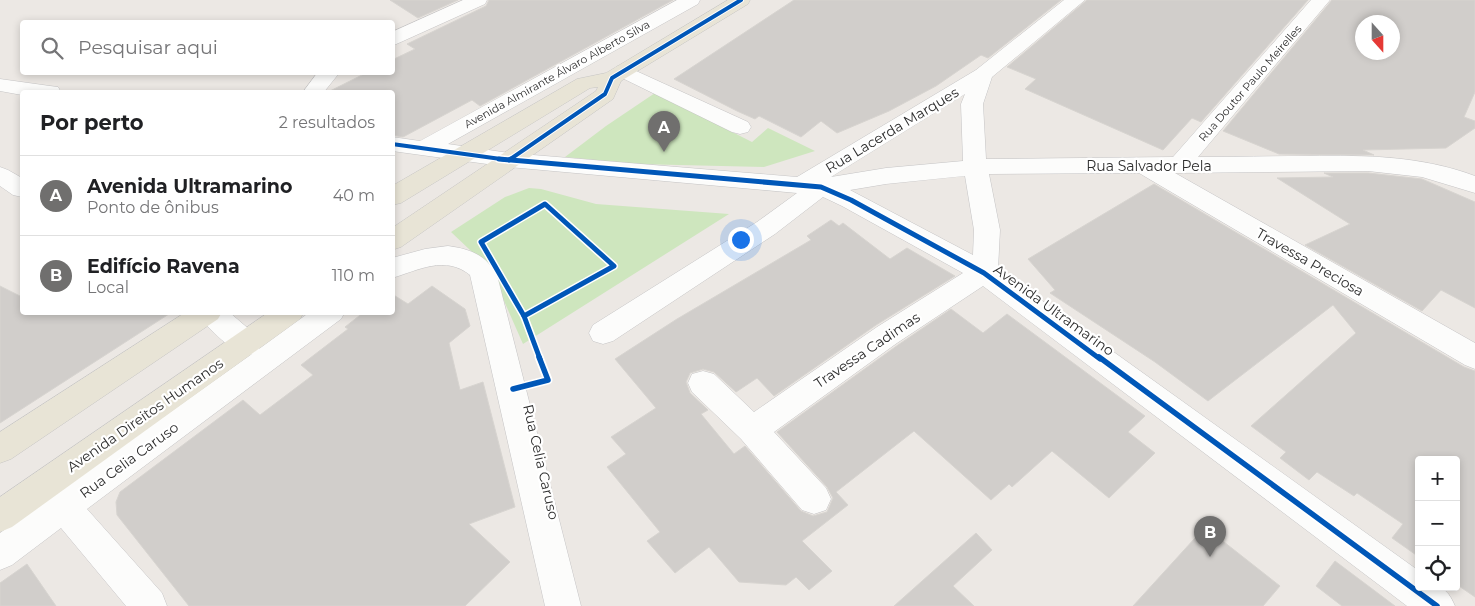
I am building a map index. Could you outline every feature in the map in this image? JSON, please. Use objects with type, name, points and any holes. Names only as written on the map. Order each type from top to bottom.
[{"type":"main road","points":[[395,195],[584,83],[618,74],[741,0]]},
{"type":"main road","points":[[395,239],[605,94],[618,74]]},
{"type":"main road","points":[[0,449],[204,315]]},
{"type":"main road","name":"Avenida Direitos Humanos","points":[[0,516],[286,315]]},
{"type":"street","points":[[395,39],[478,0]]},
{"type":"street","name":"Avenida Almirante Álvaro Alberto Silva","points":[[422,148],[691,0]]},
{"type":"street","name":"Rua Lacerda Marques","points":[[603,333],[766,228],[811,186],[983,74],[1076,0]]},
{"type":"street","name":"Rua Doutor Paulo Meirelles","points":[[1178,166],[1321,0]]},
{"type":"street","points":[[618,74],[740,127]]},
{"type":"street","name":"Rua Lacerda Marques","points":[[983,74],[972,104],[975,167],[982,195],[987,230],[984,273]]},
{"type":"street","points":[[315,90],[327,75]]},
{"type":"street","points":[[0,85],[36,90]]},
{"type":"street","name":"Avenida Ultramarino","points":[[395,144],[509,160],[811,186],[867,208],[984,273],[1438,606]]},
{"type":"street","name":"Rua Salvador Pela","points":[[811,186],[975,167],[1368,163],[1411,167],[1439,173],[1475,185]]},
{"type":"street","name":"Travessa Preciosa","points":[[1146,166],[1475,357]]},
{"type":"street","points":[[0,175],[20,188]]},
{"type":"street","name":"Rua Celia Caruso","points":[[395,268],[443,256],[457,256],[468,260],[480,269],[488,286],[563,606]]},
{"type":"street","name":"Travessa Cadimas","points":[[752,430],[887,335],[984,273]]},
{"type":"street","points":[[213,315],[247,344]]},
{"type":"street","name":"Rua Celia Caruso","points":[[0,553],[327,315]]},
{"type":"street","points":[[703,383],[752,430],[814,499]]},
{"type":"street","points":[[64,507],[150,606]]},
{"type":"green space","points":[[655,93],[752,142],[768,128],[815,151],[764,167],[636,164],[565,157],[606,126]]},
{"type":"green space","points":[[529,188],[541,189],[596,204],[729,214],[523,344],[490,269],[451,232],[505,197]]},
{"type":"building","points":[[390,0],[458,0],[418,18]]},
{"type":"building","points":[[489,0],[673,0],[480,106],[472,100],[403,137],[395,136],[395,90],[332,90],[362,75],[395,75],[395,59],[415,49],[407,44],[486,6]]},
{"type":"building","points":[[794,0],[1061,0],[988,58],[981,55],[936,86],[889,111],[837,133],[821,121],[801,137],[759,116],[755,119],[737,111],[674,79]]},
{"type":"building","points":[[1087,0],[1308,0],[1201,122],[1192,118],[1163,150],[1025,89],[1036,79],[1007,67]]},
{"type":"building","points":[[1332,0],[1475,0],[1475,92],[1464,117],[1475,121],[1475,128],[1446,148],[1363,150],[1374,155],[1279,154],[1223,131]]},
{"type":"building","points":[[1324,173],[1368,173],[1422,179],[1475,202],[1475,308],[1441,290],[1422,311],[1305,245],[1350,224],[1277,178],[1333,177]]},
{"type":"building","points":[[1154,184],[1464,367],[1475,371],[1475,597],[1460,587],[1460,456],[1415,456],[1415,554],[1392,538],[1403,524],[1357,493],[1354,496],[1317,472],[1309,480],[1280,458],[1286,452],[1251,426],[1356,333],[1333,305],[1208,401],[1155,362],[1050,293],[1055,290],[1028,259]]},
{"type":"building","points":[[831,220],[839,226],[843,223],[890,259],[907,248],[955,276],[876,325],[774,396],[757,378],[736,392],[714,372],[703,369],[690,373],[686,382],[690,393],[708,410],[701,414],[734,454],[745,446],[801,511],[813,516],[827,512],[833,498],[827,487],[777,432],[951,309],[983,333],[1007,314],[1145,416],[1128,432],[1155,453],[1109,498],[1052,451],[1012,487],[1009,484],[991,500],[914,431],[836,492],[848,505],[802,541],[832,571],[809,590],[796,577],[786,585],[739,582],[709,547],[675,573],[647,541],[660,532],[607,467],[626,454],[611,437],[656,408],[615,359],[677,319],[811,240],[807,236]]},
{"type":"building","points":[[0,286],[20,296],[20,315],[167,315],[0,423]]},
{"type":"building","points":[[432,286],[465,309],[470,326],[449,343],[460,390],[483,382],[515,507],[469,524],[510,562],[465,606],[189,606],[117,515],[116,502],[120,492],[243,400],[260,415],[313,375],[301,365],[348,329],[345,327],[360,315],[395,315],[395,296],[408,304]]},
{"type":"building","points":[[1205,527],[1280,586],[1263,606],[1133,606]]},
{"type":"building","points":[[976,533],[992,550],[953,586],[974,606],[894,606]]},
{"type":"building","points":[[1335,561],[1395,606],[1342,606],[1316,586]]},
{"type":"building","points":[[27,564],[56,606],[0,606],[0,583]]},
{"type":"cycle path","points":[[509,160],[605,94],[612,78],[741,0]]},
{"type":"cycle path","points":[[395,144],[509,160],[821,187],[851,200],[984,273],[1437,606]]},
{"type":"cycle path","points":[[513,389],[548,380],[524,316],[481,242],[545,204],[614,266],[524,316]]},
{"type":"place","name":"Avenida Ultramarino","points":[[664,152]]},
{"type":"place","name":"Edifício Ravena","points":[[1210,557]]}]
